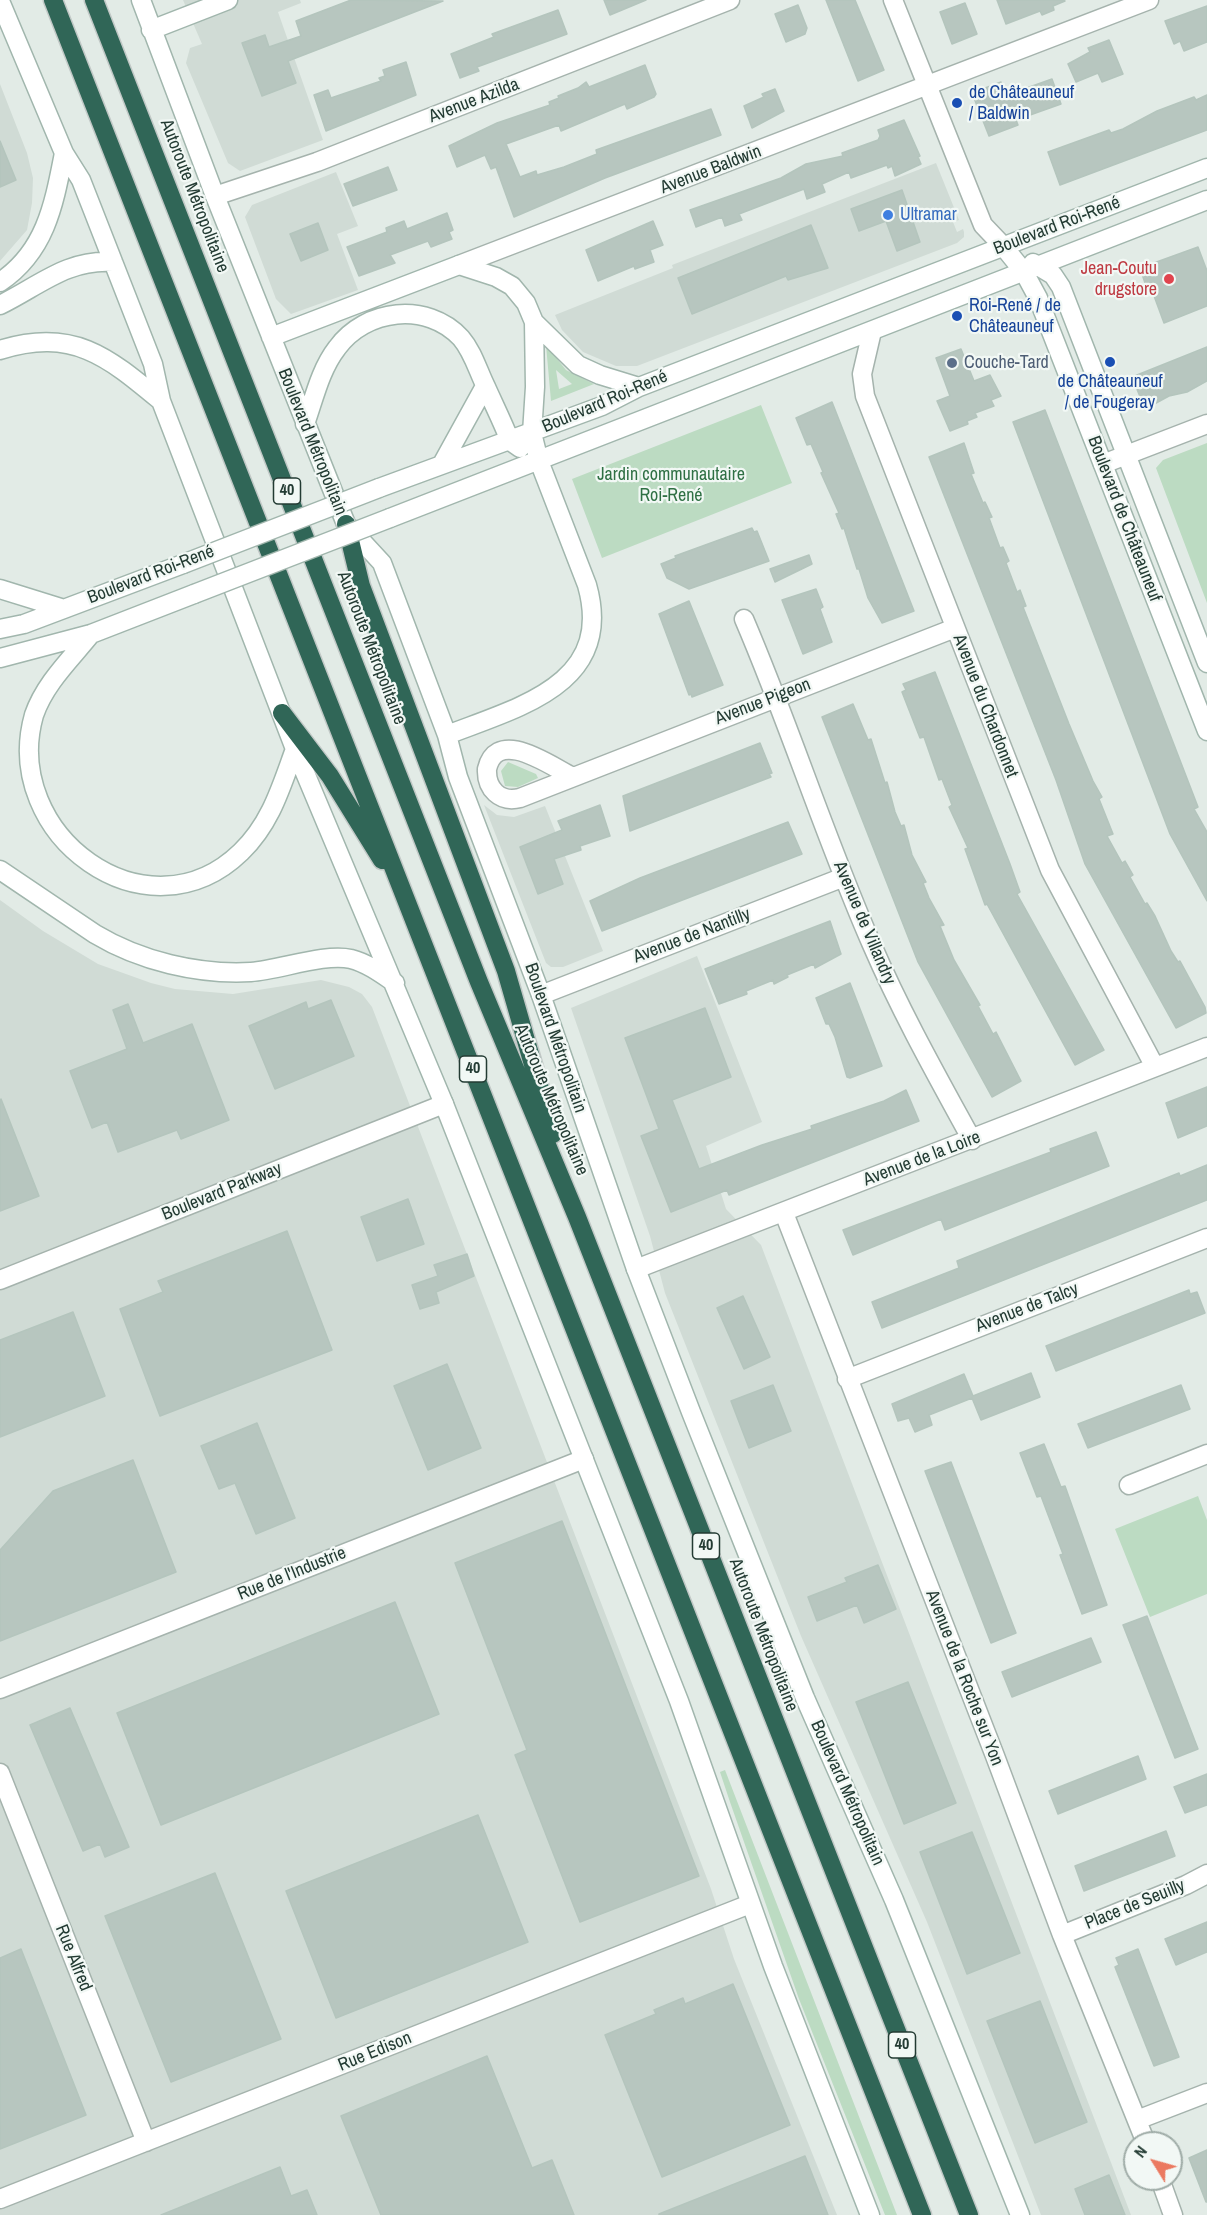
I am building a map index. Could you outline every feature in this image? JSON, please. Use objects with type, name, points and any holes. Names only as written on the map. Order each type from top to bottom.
[{"type":"highway","name":"40","points":[[53,0],[922,2215]]},
{"type":"highway","name":"Autoroute Métropolitaine","points":[[94,0],[479,982],[577,1217],[969,2215]]},
{"type":"highway","points":[[346,524],[359,579],[506,971],[577,1217]]},
{"type":"highway","points":[[282,713],[330,776],[408,903]]},
{"type":"street","name":"Boulevard Métropolitain","points":[[141,0],[215,196],[346,524],[382,563],[447,735],[458,777],[541,995],[636,1269],[789,1659],[898,1910],[1020,2215]]},
{"type":"street","points":[[151,30],[228,0]]},
{"type":"street","name":"Avenue Azilda","points":[[215,196],[317,162],[730,0]]},
{"type":"street","name":"Boulevard de Châteauneuf","points":[[893,0],[929,85],[983,225],[1003,246],[1032,270],[1058,280],[1207,663]]},
{"type":"street","name":"Avenue Baldwin","points":[[271,337],[1149,0]]},
{"type":"street","points":[[0,1],[64,153],[81,180],[153,364],[161,401],[295,749],[396,983],[584,1459],[683,1711],[750,1904],[870,2215]]},
{"type":"street","points":[[0,282],[29,257],[44,232],[54,205],[64,153]]},
{"type":"street","name":"Boulevard Roi-René","points":[[0,629],[24,624],[442,464],[603,406],[639,387],[1207,168]]},
{"type":"street","name":"Boulevard Roi-René","points":[[0,658],[92,634],[1207,200]]},
{"type":"street","points":[[0,305],[74,265],[95,261],[113,262]]},
{"type":"street","points":[[459,265],[496,277],[512,286],[526,303],[534,322],[566,356],[583,368],[639,387]]},
{"type":"street","name":"Boulevard de Châteauneuf","points":[[1032,270],[1038,298],[1207,731]]},
{"type":"street","points":[[305,424],[324,372],[337,347],[357,329],[384,316],[411,314],[424,316],[449,327],[468,347],[510,441],[539,461]]},
{"type":"street","points":[[447,735],[527,704],[554,689],[573,672],[587,646],[591,631],[591,601],[539,461],[532,433],[536,387],[534,322]]},
{"type":"street","name":"Avenue du Chardonnet","points":[[872,331],[863,365],[862,388],[1050,870],[1155,1067]]},
{"type":"street","points":[[0,350],[31,342],[47,342],[88,350],[121,368],[161,401]]},
{"type":"street","points":[[442,464],[485,386]]},
{"type":"street","points":[[1103,464],[1207,424]]},
{"type":"street","points":[[0,589],[61,608]]},
{"type":"street","name":"Avenue de Villandry","points":[[744,619],[777,697],[844,878],[902,1009],[972,1140]]},
{"type":"street","name":"Avenue Pigeon","points":[[571,777],[955,628]]},
{"type":"street","points":[[92,634],[55,677],[40,701],[31,729],[28,762],[33,790],[45,819],[65,846],[90,866],[128,882],[156,885],[183,883],[217,870],[240,853],[260,831],[275,805],[295,749]]},
{"type":"street","points":[[0,870],[95,934],[121,948],[150,958],[199,969],[234,972],[274,969],[320,959],[344,958],[363,963],[396,983]]},
{"type":"street","name":"Avenue de Nantilly","points":[[541,995],[844,878]]},
{"type":"street","name":"Avenue de la Loire","points":[[636,1269],[1207,1047]]},
{"type":"street","name":"Boulevard Parkway","points":[[0,1280],[444,1104]]},
{"type":"street","name":"Avenue de la Roche sur Yon","points":[[784,1213],[1062,1935],[1141,2131]]},
{"type":"street","name":"Avenue de Talcy","points":[[847,1378],[1207,1238]]},
{"type":"street","points":[[1130,1485],[1207,1454]]},
{"type":"street","name":"Rue de l'Industrie","points":[[0,1689],[584,1459]]},
{"type":"street","name":"Rue Alfred","points":[[0,1773],[146,2142]]},
{"type":"street","name":"Place de Seuilly","points":[[1062,1935],[1186,1885],[1207,1874]]},
{"type":"street","name":"Rue Edison","points":[[0,2199],[750,1904]]},
{"type":"street","points":[[1137,2120],[1207,2093]]},
{"type":"street","points":[[1164,2191],[1173,2215]]},
{"type":"shaded area","points":[[183,0],[300,0],[301,3],[278,12],[323,140],[240,171],[228,163],[186,63],[190,48],[202,44]]},
{"type":"shaded area","points":[[0,84],[27,153],[33,178],[32,203],[27,230],[0,261]]},
{"type":"shaded area","points":[[936,163],[959,220],[953,222],[957,232],[963,229],[964,232],[964,237],[957,243],[637,366],[616,366],[583,352],[562,330],[555,315],[673,268],[672,265]]},
{"type":"shaded area","points":[[336,172],[358,226],[337,234],[358,290],[291,314],[276,299],[245,217],[252,205]]},
{"type":"shaded area","points":[[484,805],[497,815],[514,817],[545,806],[603,951],[563,967],[551,967],[546,963]]},
{"type":"shaded area","points":[[0,900],[43,931],[98,964],[151,983],[175,989],[233,994],[321,980],[349,987],[362,994],[372,1007],[711,1889],[734,1959],[837,2215],[0,2215]]},
{"type":"shaded area","points":[[697,956],[762,1122],[706,1146],[726,1209],[761,1245],[1131,2215],[1041,2215],[927,1922],[801,1636],[665,1293],[650,1236],[571,1008]]},
{"type":"green space","points":[[546,345],[566,370],[594,384],[551,401]],"holes":[[[556,370],[572,384],[559,389]]]},
{"type":"green space","name":"Jardin communautaire Roi-René","points":[[761,405],[792,483],[602,558],[572,479]]},
{"type":"green space","points":[[1207,443],[1207,603],[1156,468],[1163,460]]},
{"type":"green space","points":[[508,762],[536,774],[538,778],[518,787],[505,786],[501,771]]},
{"type":"green space","points":[[1198,1496],[1207,1520],[1207,1594],[1150,1617],[1115,1529]]},
{"type":"green space","points":[[725,1770],[897,2215],[885,2215],[799,1999],[720,1772]]},
{"type":"building","points":[[351,0],[443,1],[288,61],[296,83],[262,96],[242,43],[265,35],[269,47],[301,36],[296,21]]},
{"type":"building","points":[[604,0],[646,0],[610,15]]},
{"type":"building","points":[[826,0],[855,0],[884,70],[858,81]]},
{"type":"building","points":[[997,0],[1065,1],[1053,6],[1054,10],[1042,15],[1040,11],[1006,24]]},
{"type":"building","points":[[965,3],[977,34],[952,44],[940,12]]},
{"type":"building","points":[[798,5],[807,28],[805,34],[786,42],[775,14]]},
{"type":"building","points":[[1207,6],[1207,42],[1184,51],[1180,41],[1174,44],[1165,21]]},
{"type":"building","points":[[558,10],[567,34],[477,67],[479,71],[460,78],[451,54],[494,37],[492,34]]},
{"type":"building","points":[[1109,40],[1123,74],[1102,82],[1098,73],[1076,82],[1068,64],[1090,52],[1088,48]]},
{"type":"building","points":[[406,62],[416,95],[326,131],[314,95],[328,90],[331,98],[381,81],[379,78],[385,76],[383,70]]},
{"type":"building","points":[[645,65],[656,94],[654,97],[627,109],[625,104],[561,131],[559,125],[506,144],[520,177],[536,171],[537,175],[564,167],[597,154],[596,150],[711,109],[721,135],[605,178],[514,217],[496,167],[491,169],[485,155],[457,167],[449,146],[497,123],[550,105],[549,102],[559,98],[558,96],[586,82],[589,87]]},
{"type":"building","points":[[1052,79],[1061,104],[1016,120],[1018,125],[989,136],[972,93],[1001,82],[1007,95]]},
{"type":"building","points":[[775,89],[784,111],[752,128],[744,106],[764,97],[762,94]]},
{"type":"building","points":[[1207,95],[1207,130],[1060,185],[1048,152],[1109,130],[1111,133],[1123,129],[1157,111],[1194,97],[1196,100]]},
{"type":"building","points":[[904,120],[920,156],[918,157],[921,164],[895,176],[892,166],[888,168],[887,165],[851,178],[849,172],[822,184],[825,192],[807,199],[804,189],[739,214],[742,220],[725,226],[722,217],[696,227],[690,210],[781,178],[806,164],[843,156],[842,153],[878,140],[880,136],[878,130]]},
{"type":"building","points":[[0,141],[16,180],[0,187]]},
{"type":"building","points":[[388,167],[397,190],[353,206],[344,184]]},
{"type":"building","points":[[902,190],[920,242],[897,251],[886,221],[859,231],[851,209]]},
{"type":"building","points":[[447,213],[453,230],[449,232],[452,239],[431,247],[428,241],[390,255],[395,263],[359,276],[347,247],[387,232],[386,228],[404,221],[407,229]]},
{"type":"building","points":[[653,221],[663,245],[650,250],[654,262],[635,269],[634,266],[598,281],[586,250]]},
{"type":"building","points":[[318,223],[328,250],[301,261],[290,234]]},
{"type":"building","points":[[811,225],[828,268],[788,280],[786,276],[692,314],[678,278]]},
{"type":"building","points":[[1198,247],[1207,271],[1207,306],[1164,323],[1150,285],[1146,286],[1140,268]]},
{"type":"building","points":[[1207,347],[1207,381],[1187,392],[1169,396],[1145,409],[1132,377]]},
{"type":"building","points":[[961,349],[974,381],[990,375],[1001,396],[991,400],[994,406],[975,413],[977,417],[967,421],[968,424],[950,431],[937,401],[950,396],[936,358]]},
{"type":"building","points":[[832,402],[914,611],[882,623],[868,598],[844,528],[842,529],[836,514],[839,513],[821,473],[823,472],[811,444],[807,445],[796,418]]},
{"type":"building","points":[[1045,410],[1198,807],[1194,809],[1207,832],[1207,901],[1170,834],[1013,422]]},
{"type":"building","points":[[964,443],[974,473],[971,474],[983,503],[985,502],[992,517],[989,518],[1000,548],[1003,547],[1009,561],[1006,563],[1017,592],[1020,590],[1026,606],[1023,607],[1069,724],[1102,797],[1099,799],[1113,834],[1107,836],[1122,863],[1125,861],[1133,875],[1130,877],[1145,904],[1147,903],[1155,916],[1171,951],[1178,962],[1180,961],[1205,1007],[1206,1013],[1176,1028],[1085,864],[1056,780],[929,457]]},
{"type":"building","points":[[752,528],[754,532],[757,531],[769,561],[689,589],[667,578],[661,564],[676,558],[675,556]]},
{"type":"building","points":[[809,555],[812,564],[775,582],[770,569]]},
{"type":"building","points":[[816,589],[823,607],[820,609],[832,642],[803,654],[782,600]]},
{"type":"building","points":[[689,601],[723,685],[692,697],[691,694],[689,695],[659,614]]},
{"type":"building","points":[[935,672],[1010,864],[1020,892],[1017,894],[1104,1050],[1075,1065],[987,904],[985,905],[965,849],[968,848],[949,807],[952,805],[942,779],[939,780],[924,737],[920,738],[902,692],[906,690],[903,684]]},
{"type":"building","points":[[853,704],[868,740],[871,739],[895,812],[901,826],[904,825],[912,855],[926,882],[923,883],[929,898],[944,925],[940,926],[954,960],[980,1005],[978,1006],[993,1034],[996,1032],[1021,1081],[992,1097],[918,962],[822,717]]},
{"type":"building","points":[[760,743],[772,773],[769,774],[771,777],[630,831],[623,796]]},
{"type":"building","points":[[600,805],[610,836],[580,846],[581,850],[554,859],[563,884],[538,894],[520,847],[562,830],[558,821]]},
{"type":"building","points":[[788,822],[802,854],[602,931],[590,901],[640,878]]},
{"type":"building","points":[[830,921],[841,954],[815,968],[814,964],[787,975],[788,977],[774,984],[773,980],[746,991],[747,994],[719,1004],[705,969]]},
{"type":"building","points":[[850,983],[882,1066],[850,1078],[847,1077],[835,1037],[829,1024],[826,1024],[816,998]]},
{"type":"building","points":[[331,1000],[354,1056],[275,1089],[249,1026],[306,1002],[308,1009]]},
{"type":"building","points":[[128,1004],[143,1043],[192,1024],[229,1120],[181,1139],[177,1130],[118,1152],[107,1122],[92,1128],[70,1071],[127,1049],[113,1010]]},
{"type":"building","points":[[705,1008],[731,1077],[672,1100],[699,1169],[812,1129],[811,1126],[884,1101],[906,1090],[919,1121],[729,1195],[727,1190],[671,1212],[641,1136],[659,1129],[625,1038]]},
{"type":"building","points":[[1207,1087],[1207,1126],[1178,1138],[1166,1103]]},
{"type":"building","points":[[0,1100],[39,1196],[0,1211]]},
{"type":"building","points":[[1096,1132],[1109,1166],[945,1230],[941,1219],[853,1255],[843,1230],[1051,1152],[1050,1149]]},
{"type":"building","points":[[1207,1165],[1207,1200],[882,1328],[872,1302],[959,1268],[957,1261],[1179,1173],[1180,1176]]},
{"type":"building","points":[[408,1199],[424,1244],[377,1261],[361,1217]]},
{"type":"building","points":[[287,1231],[332,1350],[160,1416],[120,1309],[163,1292],[158,1281]]},
{"type":"building","points":[[467,1254],[474,1276],[436,1292],[439,1303],[420,1309],[412,1285],[438,1276],[434,1265]]},
{"type":"building","points":[[1189,1290],[1190,1294],[1197,1292],[1205,1313],[1056,1371],[1046,1346]]},
{"type":"building","points":[[743,1296],[770,1357],[744,1369],[717,1308]]},
{"type":"building","points":[[73,1312],[105,1396],[0,1437],[0,1340]]},
{"type":"building","points":[[447,1364],[481,1448],[428,1470],[394,1386]]},
{"type":"building","points":[[1031,1373],[1040,1397],[981,1420],[972,1398],[929,1415],[932,1425],[915,1432],[909,1418],[898,1421],[892,1404],[964,1374],[973,1396]]},
{"type":"building","points":[[773,1385],[791,1431],[749,1448],[731,1401]]},
{"type":"building","points":[[1181,1385],[1190,1409],[1088,1448],[1078,1424]]},
{"type":"building","points":[[257,1423],[295,1518],[256,1534],[235,1483],[219,1489],[201,1446]]},
{"type":"building","points":[[1044,1444],[1061,1487],[1065,1486],[1107,1605],[1082,1614],[1041,1496],[1037,1497],[1020,1453]]},
{"type":"building","points":[[133,1460],[176,1572],[0,1641],[0,1550],[53,1491]]},
{"type":"building","points":[[951,1462],[1016,1633],[991,1643],[925,1471]]},
{"type":"building","points":[[562,1521],[699,1876],[580,1922],[515,1755],[527,1750],[455,1563]]},
{"type":"building","points":[[878,1565],[896,1609],[864,1623],[857,1605],[817,1621],[808,1597],[847,1582],[845,1578]]},
{"type":"building","points":[[395,1602],[439,1714],[161,1825],[117,1713]]},
{"type":"building","points":[[1147,1616],[1198,1749],[1175,1758],[1123,1625]]},
{"type":"building","points":[[1091,1638],[1101,1662],[1012,1697],[1002,1672]]},
{"type":"building","points":[[908,1682],[956,1803],[904,1824],[856,1702]]},
{"type":"building","points":[[70,1708],[129,1847],[105,1857],[100,1844],[83,1851],[30,1725]]},
{"type":"building","points":[[1138,1756],[1146,1779],[1058,1814],[1049,1791]]},
{"type":"building","points":[[1207,1774],[1207,1805],[1185,1813],[1174,1787]]},
{"type":"building","points":[[478,1815],[528,1942],[336,2018],[286,1891]]},
{"type":"building","points":[[1166,1831],[1175,1856],[1084,1891],[1075,1866]]},
{"type":"building","points":[[972,1832],[1020,1953],[967,1974],[920,1852]]},
{"type":"building","points":[[215,1873],[281,2039],[171,2082],[105,1916]]},
{"type":"building","points":[[1207,1922],[1207,1952],[1176,1965],[1165,1939]]},
{"type":"building","points":[[21,1949],[86,2115],[0,2149],[0,1958]]},
{"type":"building","points":[[1138,1949],[1179,2057],[1154,2066],[1115,1967],[1119,1965],[1116,1958]]},
{"type":"building","points":[[733,1984],[790,2125],[662,2177],[605,2035],[656,2014],[654,2010],[683,1998],[685,2004]]},
{"type":"building","points":[[1040,2001],[1087,2122],[1035,2143],[987,2021]]},
{"type":"building","points":[[487,2056],[532,2168],[552,2160],[574,2215],[381,2215],[341,2116]]},
{"type":"building","points":[[1207,2150],[1207,2202],[1206,2202],[1189,2158]]},
{"type":"building","points":[[805,2156],[828,2215],[659,2215],[659,2214]]},
{"type":"building","points":[[280,2167],[291,2196],[307,2190],[317,2215],[161,2215]]},
{"type":"building","points":[[1109,2175],[1125,2215],[1085,2215],[1075,2189]]},
{"type":"place","name":"de Châteauneuf / Baldwin","points":[[957,103]]},
{"type":"place","name":"Ultramar","points":[[888,215]]},
{"type":"place","name":"Jean-Coutu drugstore","points":[[1169,279]]},
{"type":"place","name":"Roi-René / de Châteauneuf","points":[[957,316]]},
{"type":"place","name":"de Châteauneuf / de Fougeray","points":[[1110,362]]},
{"type":"place","name":"Couche-Tard","points":[[952,363]]}]
